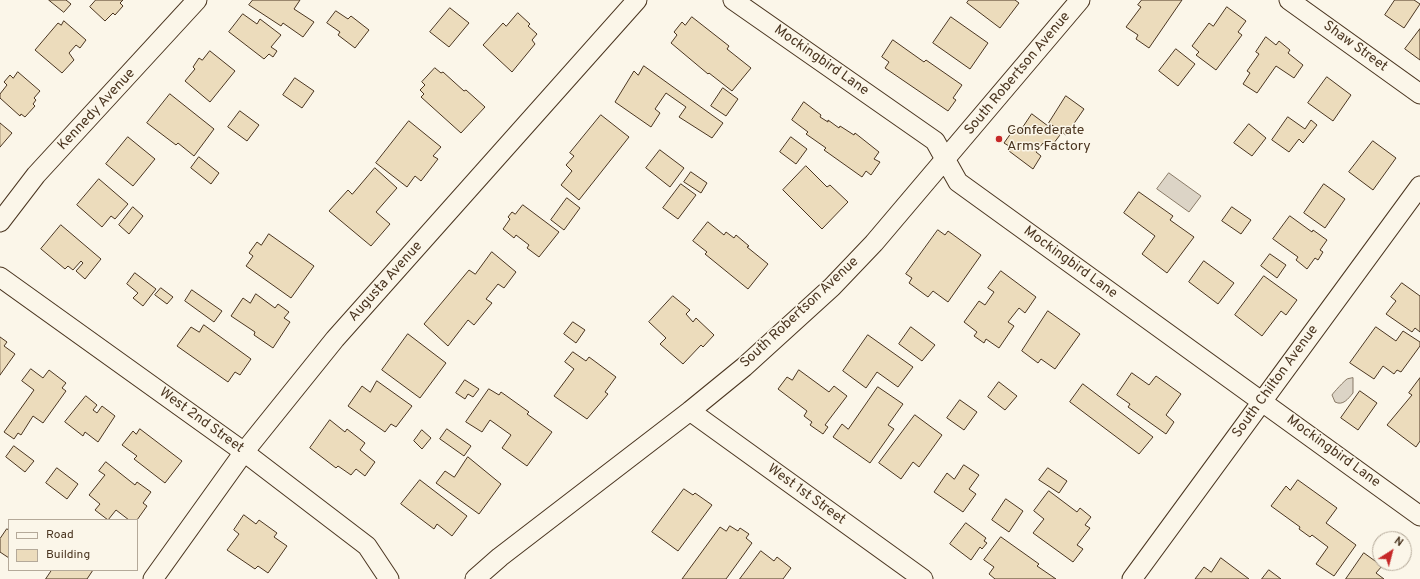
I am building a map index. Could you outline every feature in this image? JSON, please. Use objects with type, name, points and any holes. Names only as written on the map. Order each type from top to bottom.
[{"type":"street","name":"Kennedy Avenue","points":[[0,222],[36,175],[197,0]]},
{"type":"street","name":"Augusta Avenue","points":[[153,579],[244,452],[335,340],[637,0]]},
{"type":"street","name":"Mockingbird Lane","points":[[733,0],[935,141],[958,182],[1420,516]]},
{"type":"street","name":"South Robertson Avenue","points":[[475,579],[500,557],[690,411],[744,367],[832,287],[874,243],[1080,0]]},
{"type":"street","name":"Shaw Street","points":[[1289,0],[1420,94]]},
{"type":"street","name":"South Chilton Avenue","points":[[1132,579],[1420,186]]},
{"type":"street","name":"West 2nd Street","points":[[0,277],[244,452],[367,546],[389,579]]},
{"type":"street","name":"West 1st Street","points":[[690,411],[923,579]]},
{"type":"shaded area","points":[[1169,173],[1201,196],[1189,212],[1157,189]]},
{"type":"shaded area","points":[[1353,378],[1353,393],[1343,402],[1335,402],[1332,395],[1347,379]]},
{"type":"building","points":[[49,0],[66,0],[71,4],[64,12]]},
{"type":"building","points":[[96,0],[123,0],[120,3],[123,6],[115,15],[113,13],[105,21],[90,7]]},
{"type":"building","points":[[253,0],[300,0],[294,9],[314,22],[303,37],[283,23],[281,26],[249,5]]},
{"type":"building","points":[[969,0],[1015,0],[1019,3],[1000,28],[967,3]]},
{"type":"building","points":[[1142,0],[1182,0],[1149,48],[1136,39],[1138,35],[1126,27],[1141,7],[1138,5]]},
{"type":"building","points":[[1395,0],[1414,0],[1420,4],[1404,28],[1385,15]]},
{"type":"building","points":[[1227,7],[1246,21],[1238,32],[1242,35],[1216,70],[1196,55],[1199,52],[1192,46],[1209,23],[1213,26]]},
{"type":"building","points":[[450,8],[469,23],[449,47],[430,32]]},
{"type":"building","points":[[336,11],[348,19],[351,16],[369,30],[355,48],[338,35],[340,32],[327,23]]},
{"type":"building","points":[[518,13],[530,24],[528,26],[537,34],[532,40],[535,44],[512,72],[483,45],[503,23],[506,26]]},
{"type":"building","points":[[243,14],[257,24],[260,19],[281,35],[271,47],[277,51],[273,57],[269,54],[264,59],[229,32]]},
{"type":"building","points":[[692,17],[729,46],[727,49],[751,68],[732,91],[709,73],[708,74],[671,43],[677,35],[674,32],[682,22],[685,25]]},
{"type":"building","points":[[951,17],[988,43],[970,69],[933,43]]},
{"type":"building","points":[[64,21],[86,40],[80,48],[76,45],[69,53],[74,60],[62,73],[35,50],[58,23],[61,25]]},
{"type":"building","points":[[1420,29],[1420,60],[1405,49]]},
{"type":"building","points":[[1266,37],[1276,45],[1279,41],[1290,50],[1288,53],[1303,65],[1294,78],[1276,66],[1257,93],[1243,84],[1250,73],[1247,71],[1259,54],[1256,52]]},
{"type":"building","points":[[893,40],[924,62],[926,60],[962,85],[953,98],[956,100],[948,111],[885,68],[889,62],[882,57]]},
{"type":"building","points":[[1176,49],[1195,64],[1178,86],[1159,71]]},
{"type":"building","points":[[210,51],[235,71],[210,102],[185,81],[195,69],[193,67],[199,58],[202,60]]},
{"type":"building","points":[[644,66],[723,123],[712,138],[679,117],[686,107],[666,93],[655,109],[660,113],[651,127],[615,102],[634,71],[638,75]]},
{"type":"building","points":[[435,68],[441,73],[443,72],[485,107],[461,133],[421,97],[424,94],[420,90],[425,85],[422,82]]},
{"type":"building","points":[[18,72],[40,91],[34,98],[36,100],[33,104],[35,106],[25,117],[21,114],[20,116],[0,98],[0,94],[7,85],[4,82],[10,75],[13,78]]},
{"type":"building","points":[[1327,77],[1351,95],[1333,121],[1308,103]]},
{"type":"building","points":[[295,78],[314,91],[302,108],[283,95]]},
{"type":"building","points":[[723,88],[738,99],[726,116],[711,106]]},
{"type":"building","points":[[170,94],[214,129],[194,156],[178,143],[176,145],[147,123]]},
{"type":"building","points":[[1066,96],[1084,109],[1066,135],[1049,123]]},
{"type":"building","points":[[804,102],[821,115],[820,117],[828,122],[828,120],[839,128],[840,126],[854,135],[855,133],[879,152],[874,159],[880,162],[871,175],[866,171],[862,177],[824,150],[826,148],[806,134],[808,132],[792,120]]},
{"type":"building","points":[[240,111],[259,125],[247,141],[228,127]]},
{"type":"building","points":[[1032,114],[1060,135],[1050,148],[1043,143],[1036,152],[1041,156],[1033,169],[1009,151],[1012,148],[1004,143],[1014,129],[1019,132]]},
{"type":"building","points":[[601,115],[629,137],[579,200],[561,185],[572,171],[566,165],[574,156],[570,153]]},
{"type":"building","points":[[1288,117],[1305,129],[1311,120],[1317,125],[1303,143],[1299,139],[1289,152],[1272,140]]},
{"type":"building","points":[[409,121],[441,147],[433,156],[438,159],[421,181],[415,176],[407,187],[376,163]]},
{"type":"building","points":[[0,123],[12,133],[0,147]]},
{"type":"building","points":[[1249,124],[1266,138],[1252,156],[1234,143]]},
{"type":"building","points":[[128,137],[155,159],[133,186],[106,164]]},
{"type":"building","points":[[791,137],[807,149],[796,164],[780,152]]},
{"type":"building","points":[[1373,141],[1396,158],[1373,190],[1349,172]]},
{"type":"building","points":[[660,150],[684,168],[670,187],[646,168]]},
{"type":"building","points":[[199,157],[219,173],[211,184],[191,168]]},
{"type":"building","points":[[806,166],[827,187],[830,185],[848,202],[822,229],[783,190]]},
{"type":"building","points":[[375,168],[397,188],[376,212],[390,224],[371,246],[329,211],[348,190],[352,194]]},
{"type":"building","points":[[691,172],[707,183],[701,193],[684,182]]},
{"type":"building","points":[[99,179],[128,204],[115,219],[111,216],[102,227],[77,205]]},
{"type":"building","points":[[681,184],[696,195],[678,219],[663,208]]},
{"type":"building","points":[[1324,184],[1345,199],[1325,228],[1304,213]]},
{"type":"building","points":[[1139,192],[1173,216],[1170,220],[1194,237],[1167,273],[1142,254],[1155,236],[1124,213]]},
{"type":"building","points":[[567,198],[580,208],[564,230],[551,220]]},
{"type":"building","points":[[523,205],[559,232],[539,257],[527,248],[529,245],[516,235],[514,238],[503,229],[510,219],[508,217],[512,212],[515,214]]},
{"type":"building","points":[[133,207],[143,216],[129,234],[119,225]]},
{"type":"building","points":[[1232,207],[1251,220],[1241,234],[1222,221]]},
{"type":"building","points":[[1290,216],[1312,232],[1313,230],[1327,240],[1320,250],[1323,252],[1318,260],[1315,258],[1307,269],[1296,260],[1298,257],[1273,239]]},
{"type":"building","points":[[708,222],[724,235],[726,232],[734,238],[736,235],[749,246],[747,247],[768,264],[748,289],[705,254],[707,252],[693,241]]},
{"type":"building","points":[[61,225],[101,259],[85,279],[76,271],[83,263],[81,261],[73,270],[68,266],[65,269],[41,249]]},
{"type":"building","points":[[938,230],[945,235],[948,231],[981,255],[948,302],[933,291],[928,297],[909,283],[912,278],[906,274]]},
{"type":"building","points":[[269,234],[314,266],[291,298],[246,266],[253,256],[249,253],[257,242],[261,245]]},
{"type":"building","points":[[492,252],[516,272],[504,288],[498,284],[486,299],[492,303],[474,325],[468,320],[448,346],[424,324],[469,270],[475,274]]},
{"type":"building","points":[[1270,254],[1286,265],[1277,278],[1261,266]]},
{"type":"building","points":[[1204,261],[1234,283],[1218,304],[1189,282]]},
{"type":"building","points":[[1001,271],[1036,297],[1025,313],[1019,308],[1008,322],[1014,326],[999,348],[986,339],[984,343],[974,336],[977,332],[964,322],[979,301],[985,305],[994,292],[988,288]]},
{"type":"building","points":[[135,273],[156,289],[143,306],[133,298],[138,293],[127,284]]},
{"type":"building","points":[[1264,276],[1297,300],[1286,315],[1281,311],[1262,336],[1235,315]]},
{"type":"building","points":[[1402,283],[1420,296],[1420,332],[1415,328],[1412,332],[1386,314],[1396,301],[1391,297]]},
{"type":"building","points":[[161,288],[173,297],[167,304],[155,295]]},
{"type":"building","points":[[192,290],[222,311],[214,322],[185,301]]},
{"type":"building","points":[[256,294],[275,308],[278,304],[289,312],[284,318],[290,322],[273,348],[254,335],[255,332],[231,316],[243,298],[250,303]]},
{"type":"building","points":[[673,296],[690,310],[686,314],[693,322],[696,318],[714,335],[703,347],[701,345],[683,364],[660,344],[666,338],[649,322]]},
{"type":"building","points":[[1048,311],[1080,334],[1055,369],[1041,359],[1038,363],[1022,351]]},
{"type":"building","points":[[573,322],[585,330],[576,343],[564,334]]},
{"type":"building","points":[[204,325],[251,359],[240,375],[235,372],[228,382],[177,346],[191,327],[199,332]]},
{"type":"building","points":[[911,327],[935,345],[922,361],[899,344]]},
{"type":"building","points":[[1376,327],[1396,341],[1403,331],[1420,342],[1420,346],[1401,372],[1397,370],[1394,374],[1383,366],[1374,379],[1350,363]]},
{"type":"building","points":[[408,334],[446,363],[420,398],[382,370]]},
{"type":"building","points":[[868,335],[913,367],[898,387],[877,372],[866,388],[843,371]]},
{"type":"building","points":[[0,337],[7,342],[4,346],[15,354],[0,375]]},
{"type":"building","points":[[573,352],[586,361],[589,357],[616,377],[605,392],[608,394],[587,419],[554,396],[574,369],[565,362]]},
{"type":"building","points":[[31,369],[43,378],[49,370],[66,383],[62,388],[66,391],[43,423],[33,416],[21,435],[18,433],[14,439],[4,432],[34,390],[22,381]]},
{"type":"building","points":[[799,370],[829,392],[834,386],[847,396],[825,425],[828,427],[823,434],[810,425],[812,422],[804,416],[807,411],[778,389],[787,377],[792,380]]},
{"type":"building","points":[[1132,373],[1149,385],[1156,376],[1181,394],[1166,415],[1174,422],[1166,434],[1128,407],[1130,404],[1117,395]]},
{"type":"building","points":[[1420,378],[1420,441],[1416,447],[1387,425],[1412,395],[1409,393]]},
{"type":"building","points":[[465,380],[479,389],[473,397],[468,394],[465,399],[456,393]]},
{"type":"building","points":[[377,381],[412,406],[396,427],[391,424],[385,432],[348,406],[362,386],[370,392]]},
{"type":"building","points":[[999,382],[1017,396],[1005,410],[988,397]]},
{"type":"building","points":[[1083,384],[1153,437],[1139,454],[1070,402]]},
{"type":"building","points":[[878,387],[903,404],[888,425],[894,429],[870,463],[833,437],[842,424],[848,429]]},
{"type":"building","points":[[489,389],[499,395],[501,392],[529,412],[527,414],[552,432],[527,466],[502,448],[511,435],[490,420],[482,432],[466,422]]},
{"type":"building","points":[[1360,391],[1377,403],[1358,430],[1341,418]]},
{"type":"building","points":[[86,396],[97,405],[93,410],[97,413],[102,406],[115,416],[98,442],[85,432],[83,436],[65,422]]},
{"type":"building","points":[[960,400],[977,412],[964,430],[947,418]]},
{"type":"building","points":[[915,415],[942,435],[919,467],[913,462],[901,479],[879,463]]},
{"type":"building","points":[[330,420],[345,432],[347,429],[365,443],[360,450],[375,462],[365,476],[356,469],[351,475],[338,466],[336,468],[310,448]]},
{"type":"building","points":[[140,429],[182,461],[165,483],[134,459],[137,456],[122,445],[133,431],[136,434]]},
{"type":"building","points":[[447,429],[471,446],[464,456],[440,439]]},
{"type":"building","points":[[422,430],[431,438],[422,449],[414,441]]},
{"type":"building","points":[[14,446],[34,461],[25,472],[6,457]]},
{"type":"building","points":[[468,457],[501,484],[479,514],[436,483],[445,471],[454,477]]},
{"type":"building","points":[[106,462],[135,485],[137,482],[151,492],[143,503],[147,506],[138,519],[128,519],[116,510],[109,519],[107,519],[95,510],[100,504],[89,495],[105,475],[99,471]]},
{"type":"building","points":[[964,465],[979,475],[969,489],[976,494],[963,512],[934,492],[947,473],[954,479]]},
{"type":"building","points":[[57,468],[78,484],[67,499],[46,483]]},
{"type":"building","points":[[1048,468],[1067,481],[1059,493],[1039,480]]},
{"type":"building","points":[[420,480],[467,516],[452,536],[437,524],[434,529],[401,504]]},
{"type":"building","points":[[1298,480],[1337,508],[1326,523],[1356,545],[1334,576],[1316,564],[1328,547],[1312,535],[1310,537],[1299,529],[1300,527],[1271,506],[1286,486],[1290,490]]},
{"type":"building","points":[[684,489],[693,495],[695,493],[712,505],[678,551],[652,532]]},
{"type":"building","points":[[1049,491],[1077,512],[1080,508],[1091,517],[1085,525],[1090,528],[1077,545],[1083,549],[1073,562],[1033,533],[1044,519],[1034,511]]},
{"type":"building","points":[[1006,499],[1023,511],[1009,532],[992,520]]},
{"type":"building","points":[[244,515],[256,524],[259,520],[277,533],[274,537],[287,546],[268,573],[258,566],[255,569],[227,550],[239,534],[234,530]]},
{"type":"building","points":[[966,523],[986,538],[984,541],[987,543],[982,549],[980,547],[971,560],[950,544]]},
{"type":"building","points":[[730,526],[738,531],[740,528],[749,534],[746,538],[752,543],[726,579],[682,579],[720,527],[726,531]]},
{"type":"building","points":[[8,530],[8,557],[0,552],[0,539]]},
{"type":"building","points":[[1001,537],[1039,564],[1037,566],[1056,579],[995,579],[989,574],[994,567],[984,560]]},
{"type":"building","points":[[761,551],[774,561],[777,557],[791,568],[783,579],[740,579]]},
{"type":"building","points":[[1364,553],[1372,559],[1372,571],[1378,571],[1376,573],[1384,579],[1346,579]]},
{"type":"building","points":[[1221,558],[1249,579],[1195,579],[1204,567],[1211,572]]},
{"type":"building","points":[[1269,570],[1281,579],[1262,579]]},
{"type":"building","points":[[51,571],[92,571],[87,579],[46,579]]},
{"type":"place","name":"Confederate Arms Factory","points":[[999,139]]}]
